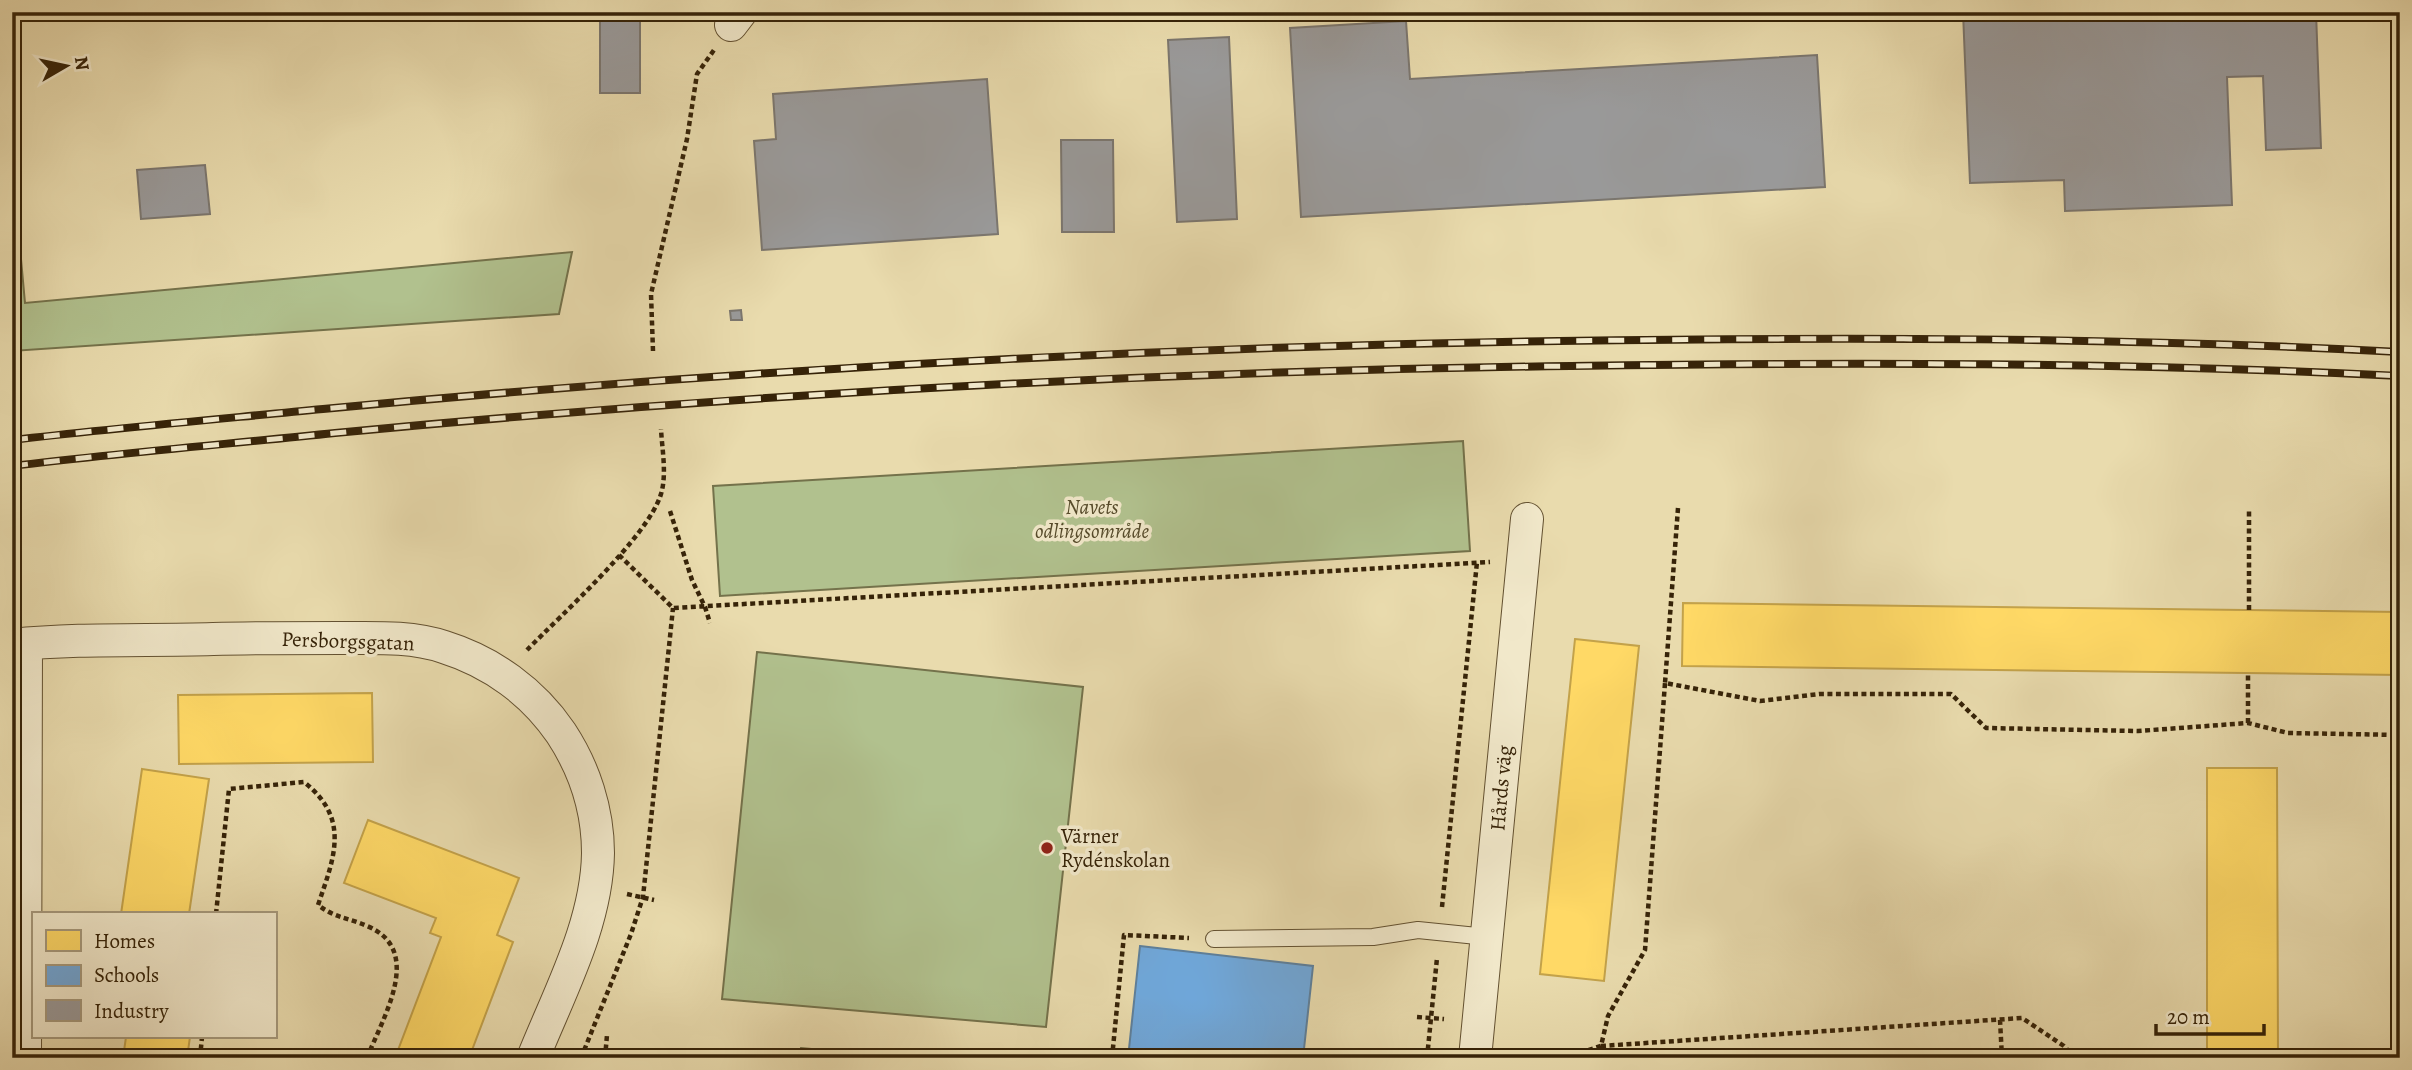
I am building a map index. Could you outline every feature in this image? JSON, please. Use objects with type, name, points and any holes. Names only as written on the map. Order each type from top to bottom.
[{"type":"street","name":"Hårds väg","points":[[1475,1058],[1527,519]]},
{"type":"street","name":"Persborgsgatan","points":[[19,644],[376,638],[411,640],[444,646],[503,674],[526,692],[551,719],[572,751],[587,785],[596,820],[598,853],[590,912],[533,1058]]},
{"type":"street","points":[[19,644],[25,1058]]},
{"type":"lane","points":[[1214,939],[1373,937],[1418,930],[1486,937]]},
{"type":"path","points":[[653,351],[651,294],[688,139],[697,74],[736,19]]},
{"type":"path","points":[[503,674],[619,555],[653,513],[662,492],[661,429]]},
{"type":"path","points":[[1601,1046],[1608,1016],[1645,950],[1678,508]]},
{"type":"path","points":[[2249,508],[2249,610]]},
{"type":"path","points":[[670,511],[692,580],[709,622]]},
{"type":"path","points":[[619,555],[673,608],[1522,560]]},
{"type":"path","points":[[1427,1058],[1477,562]]},
{"type":"path","points":[[581,1058],[631,934],[642,897],[673,608]]},
{"type":"path","points":[[2248,673],[2248,723]]},
{"type":"path","points":[[1665,683],[1760,701],[1819,694],[1951,694],[1986,728],[2138,731],[2248,723],[2288,733],[2400,736]]},
{"type":"path","points":[[216,912],[229,789],[304,782],[321,796],[333,824],[335,854],[318,905],[333,916],[367,926],[389,938],[398,960],[395,987],[367,1058]]},
{"type":"path","points":[[1112,1058],[1124,935],[1214,939]]},
{"type":"path","points":[[1564,1058],[1601,1046],[2022,1018],[2064,1046],[2075,1058]]},
{"type":"path","points":[[2000,1020],[2002,1058]]},
{"type":"path","points":[[605,1058],[607,1035]]},
{"type":"path","points":[[200,1058],[202,1038]]},
{"type":"green space","points":[[12,160],[25,303],[572,252],[559,314],[12,351]]},
{"type":"green space","name":"Navets odlingsområde","points":[[1463,441],[1470,551],[720,596],[713,486]]},
{"type":"green space","points":[[757,652],[1083,687],[1046,1027],[722,999]]},
{"type":"green space","points":[[801,1048],[908,1058],[800,1058]]},
{"type":"building: Homes","points":[[1683,603],[2400,612],[2400,675],[1682,666]]},
{"type":"building: Homes","points":[[1575,639],[1639,646],[1604,981],[1540,974]]},
{"type":"building: Homes","points":[[372,693],[373,762],[179,764],[178,695]]},
{"type":"building: Homes","points":[[2207,768],[2277,768],[2278,1058],[2207,1058]]},
{"type":"building: Homes","points":[[142,769],[209,779],[189,912],[121,912]]},
{"type":"building: Homes","points":[[368,820],[519,878],[497,935],[513,942],[469,1058],[395,1058],[441,937],[430,933],[436,918],[344,883]]},
{"type":"building: Homes","points":[[126,1038],[190,1038],[187,1058],[123,1058]]},
{"type":"building: Homes","points":[[1981,1051],[1982,1058],[1899,1058],[1909,1057]]},
{"type":"building: Schools","points":[[1140,946],[1313,966],[1303,1058],[1128,1058]]},
{"type":"building: Industry","points":[[600,12],[640,12],[640,93],[600,93]]},
{"type":"building: Industry","points":[[1963,12],[2316,12],[2321,148],[2266,150],[2263,76],[2227,77],[2232,205],[2065,211],[2064,180],[1970,183]]},
{"type":"building: Industry","points":[[1406,21],[1410,79],[1817,55],[1825,187],[1301,217],[1290,28]]},
{"type":"building: Industry","points":[[1229,37],[1237,219],[1177,222],[1168,40]]},
{"type":"building: Industry","points":[[987,79],[998,234],[762,250],[754,141],[776,139],[773,94]]},
{"type":"building: Industry","points":[[1061,140],[1113,140],[1114,232],[1062,232]]},
{"type":"building: Industry","points":[[205,165],[210,214],[141,219],[137,170]]},
{"type":"building: Industry","points":[[741,310],[742,320],[731,320],[730,311]]},
{"type":"railway","points":[[12,440],[323,409],[631,383],[940,363],[1249,349],[1559,341],[1874,339],[2190,343],[2400,352]]},
{"type":"railway","points":[[12,466],[335,433],[643,407],[952,387],[1261,373],[1571,366],[1882,364],[2193,368],[2400,376]]},
{"type":"place","name":"Värner Rydénskolan","points":[[1047,848]]}]
